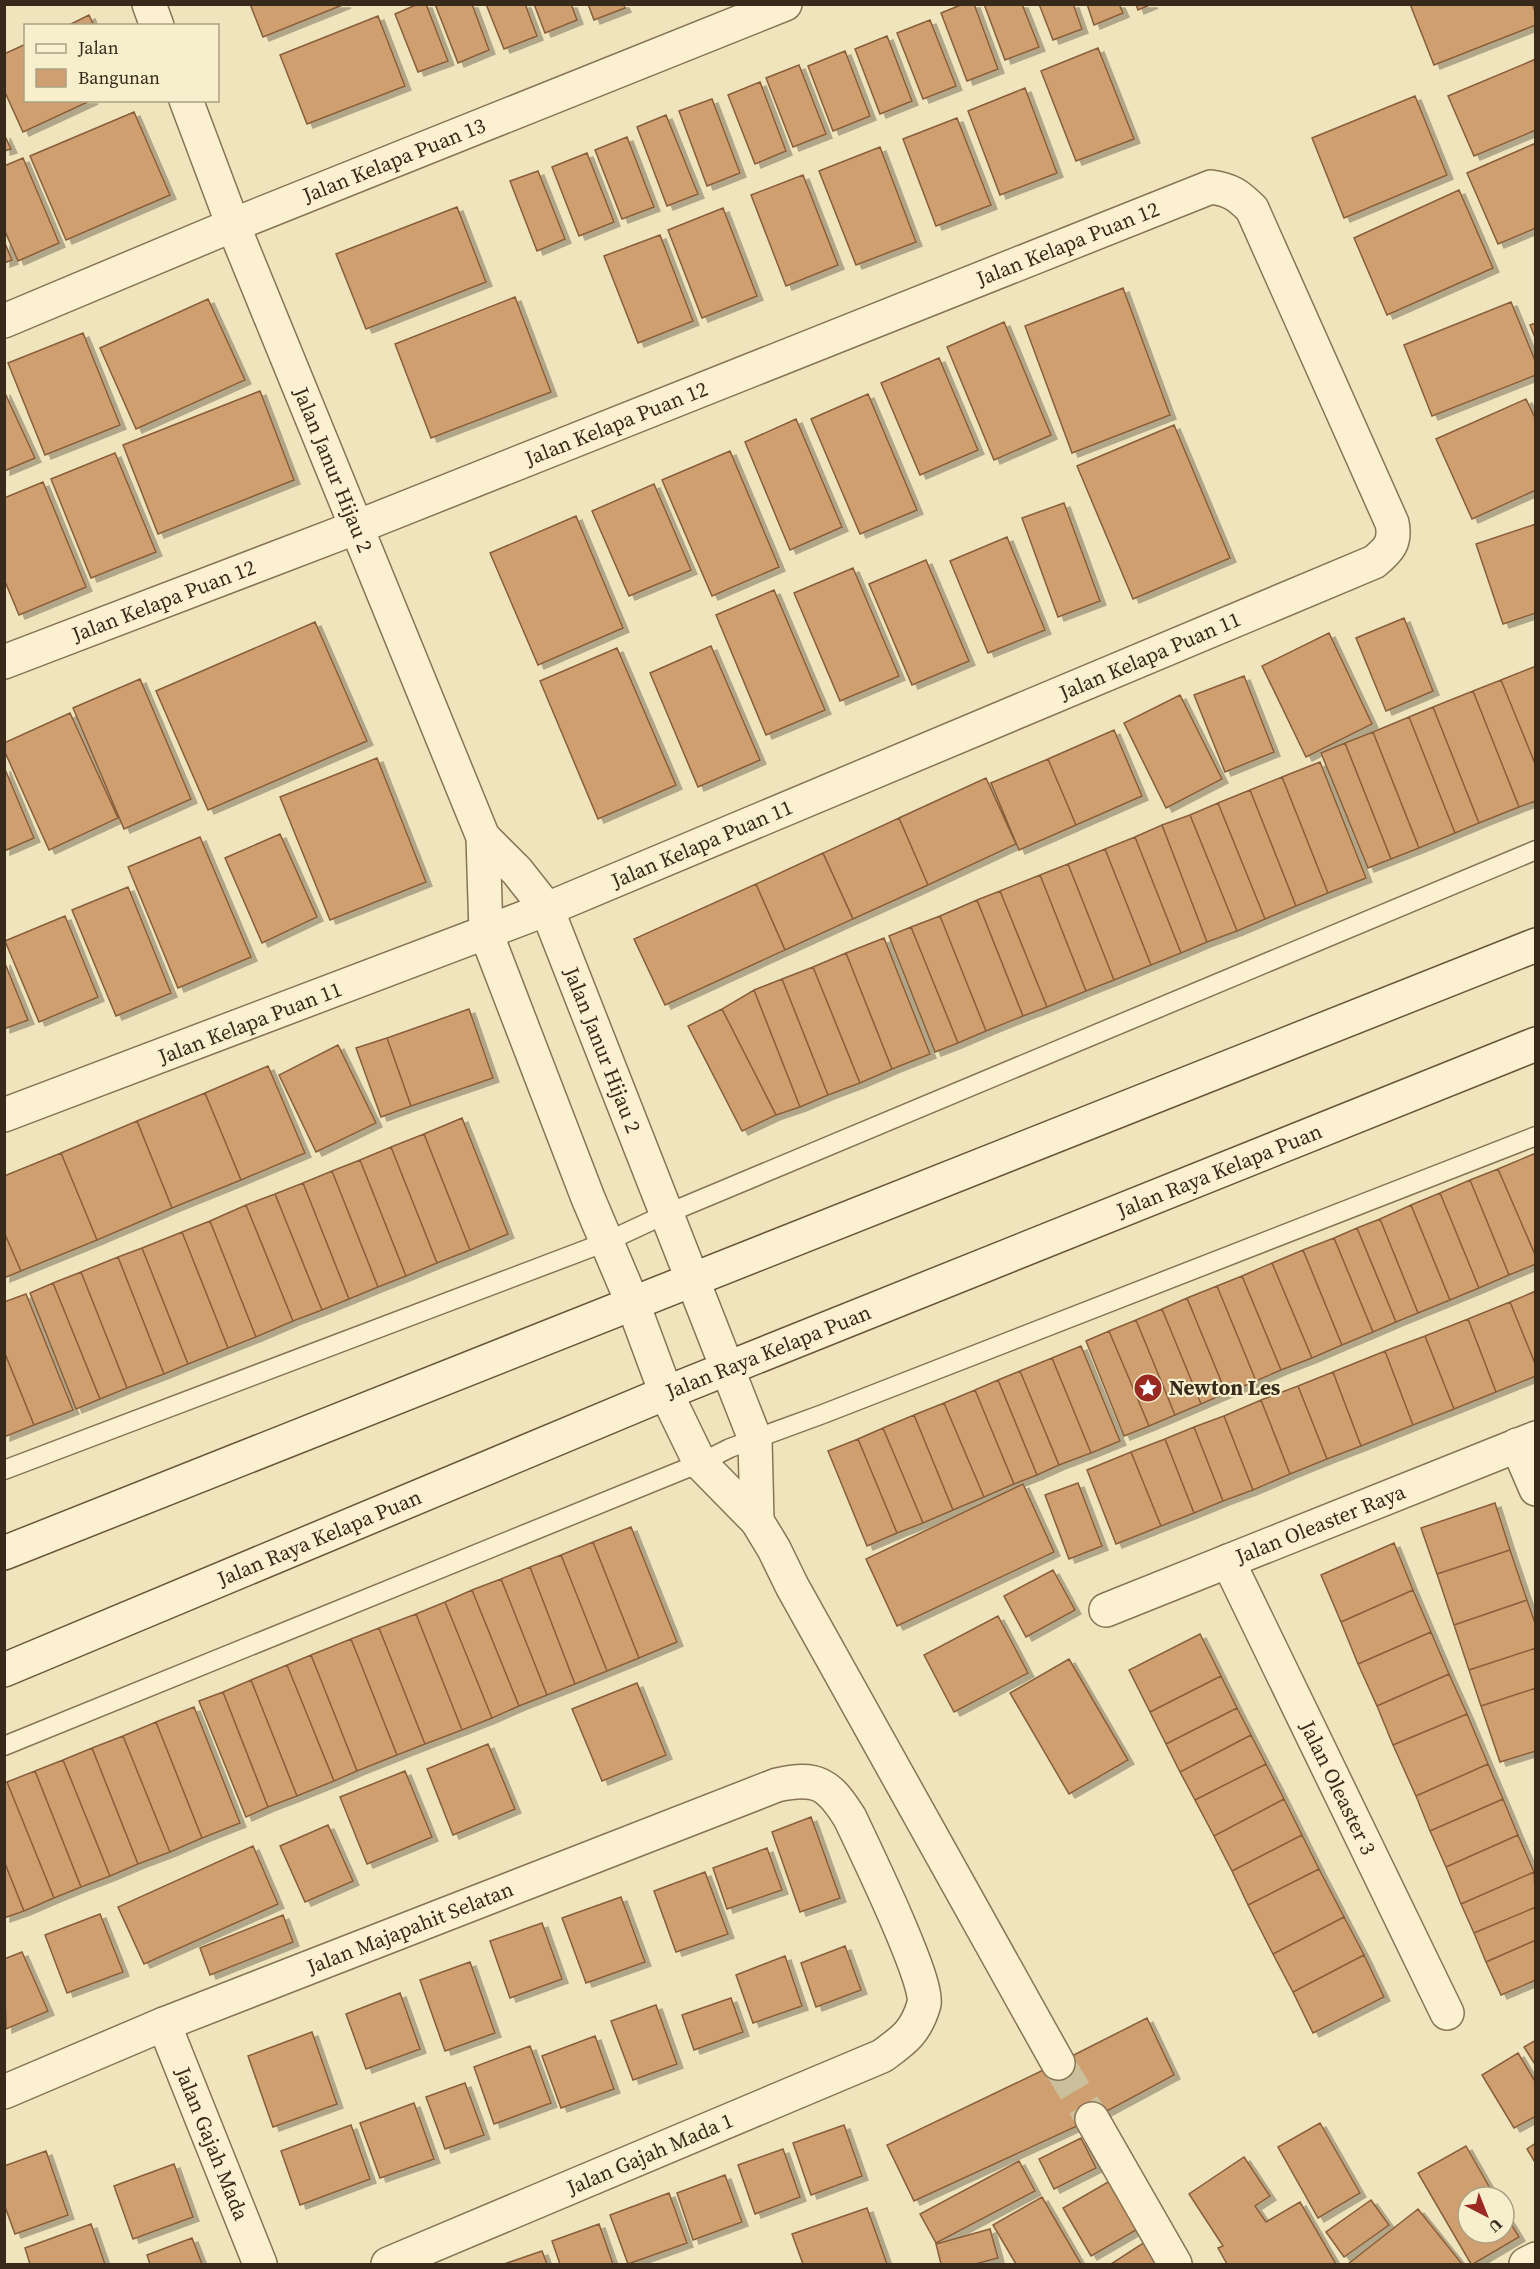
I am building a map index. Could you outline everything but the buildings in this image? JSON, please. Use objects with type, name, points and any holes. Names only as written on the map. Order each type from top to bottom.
[{"type":"street","points":[[149,4],[156,24]]},
{"type":"street","name":"Jalan Kelapa Puan 13","points":[[4,321],[233,225],[785,4]]},
{"type":"street","name":"Jalan Janur Hijau 2","points":[[187,102],[233,225],[483,837],[486,933],[666,1393],[700,1463],[757,1521]]},
{"type":"street","name":"Jalan Kelapa Puan 12","points":[[4,662],[357,527],[1211,187],[1228,189],[1242,198],[1252,209],[1392,523],[1394,535],[1389,550]]},
{"type":"street","name":"Jalan Kelapa Puan 11","points":[[4,1115],[547,909],[1374,562],[1389,550]]},
{"type":"street","name":"Jalan Janur Hijau 2","points":[[483,837],[516,871],[547,909],[755,1439],[757,1521]]},
{"type":"street","points":[[4,1553],[1536,945]]},
{"type":"street","name":"Jalan Raya Kelapa Puan","points":[[4,1670],[666,1393],[1536,1044]]},
{"type":"street","points":[[1526,1441],[1536,1489]]},
{"type":"street","name":"Jalan Oleaster Raya","points":[[1106,1610],[1526,1441]]},
{"type":"street","points":[[757,1521],[1058,2063]]},
{"type":"street","name":"Jalan Oleaster 3","points":[[1228,1561],[1447,2013]]},
{"type":"street","name":"Jalan Majapahit Selatan","points":[[4,2092],[164,2024],[777,1785],[800,1780],[819,1784],[838,1799],[850,1818],[919,1971],[925,2002],[909,2036]]},
{"type":"street","name":"Jalan Gajah Mada","points":[[164,2024],[260,2265]]},
{"type":"street","name":"Jalan Gajah Mada 1","points":[[388,2265],[882,2056],[909,2036]]},
{"type":"street","points":[[1092,2119],[1174,2265]]},
{"type":"street","points":[[1526,2265],[1536,2259]]},
{"type":"lane","points":[[4,1470],[606,1242],[666,1214],[1536,850]]},
{"type":"lane","points":[[4,1746],[755,1439],[1536,1136]]},
{"type":"tunnel","points":[[1058,2063],[1092,2119]]},
{"type":"place","name":"Newton Les","points":[[1148,1388]]}]
